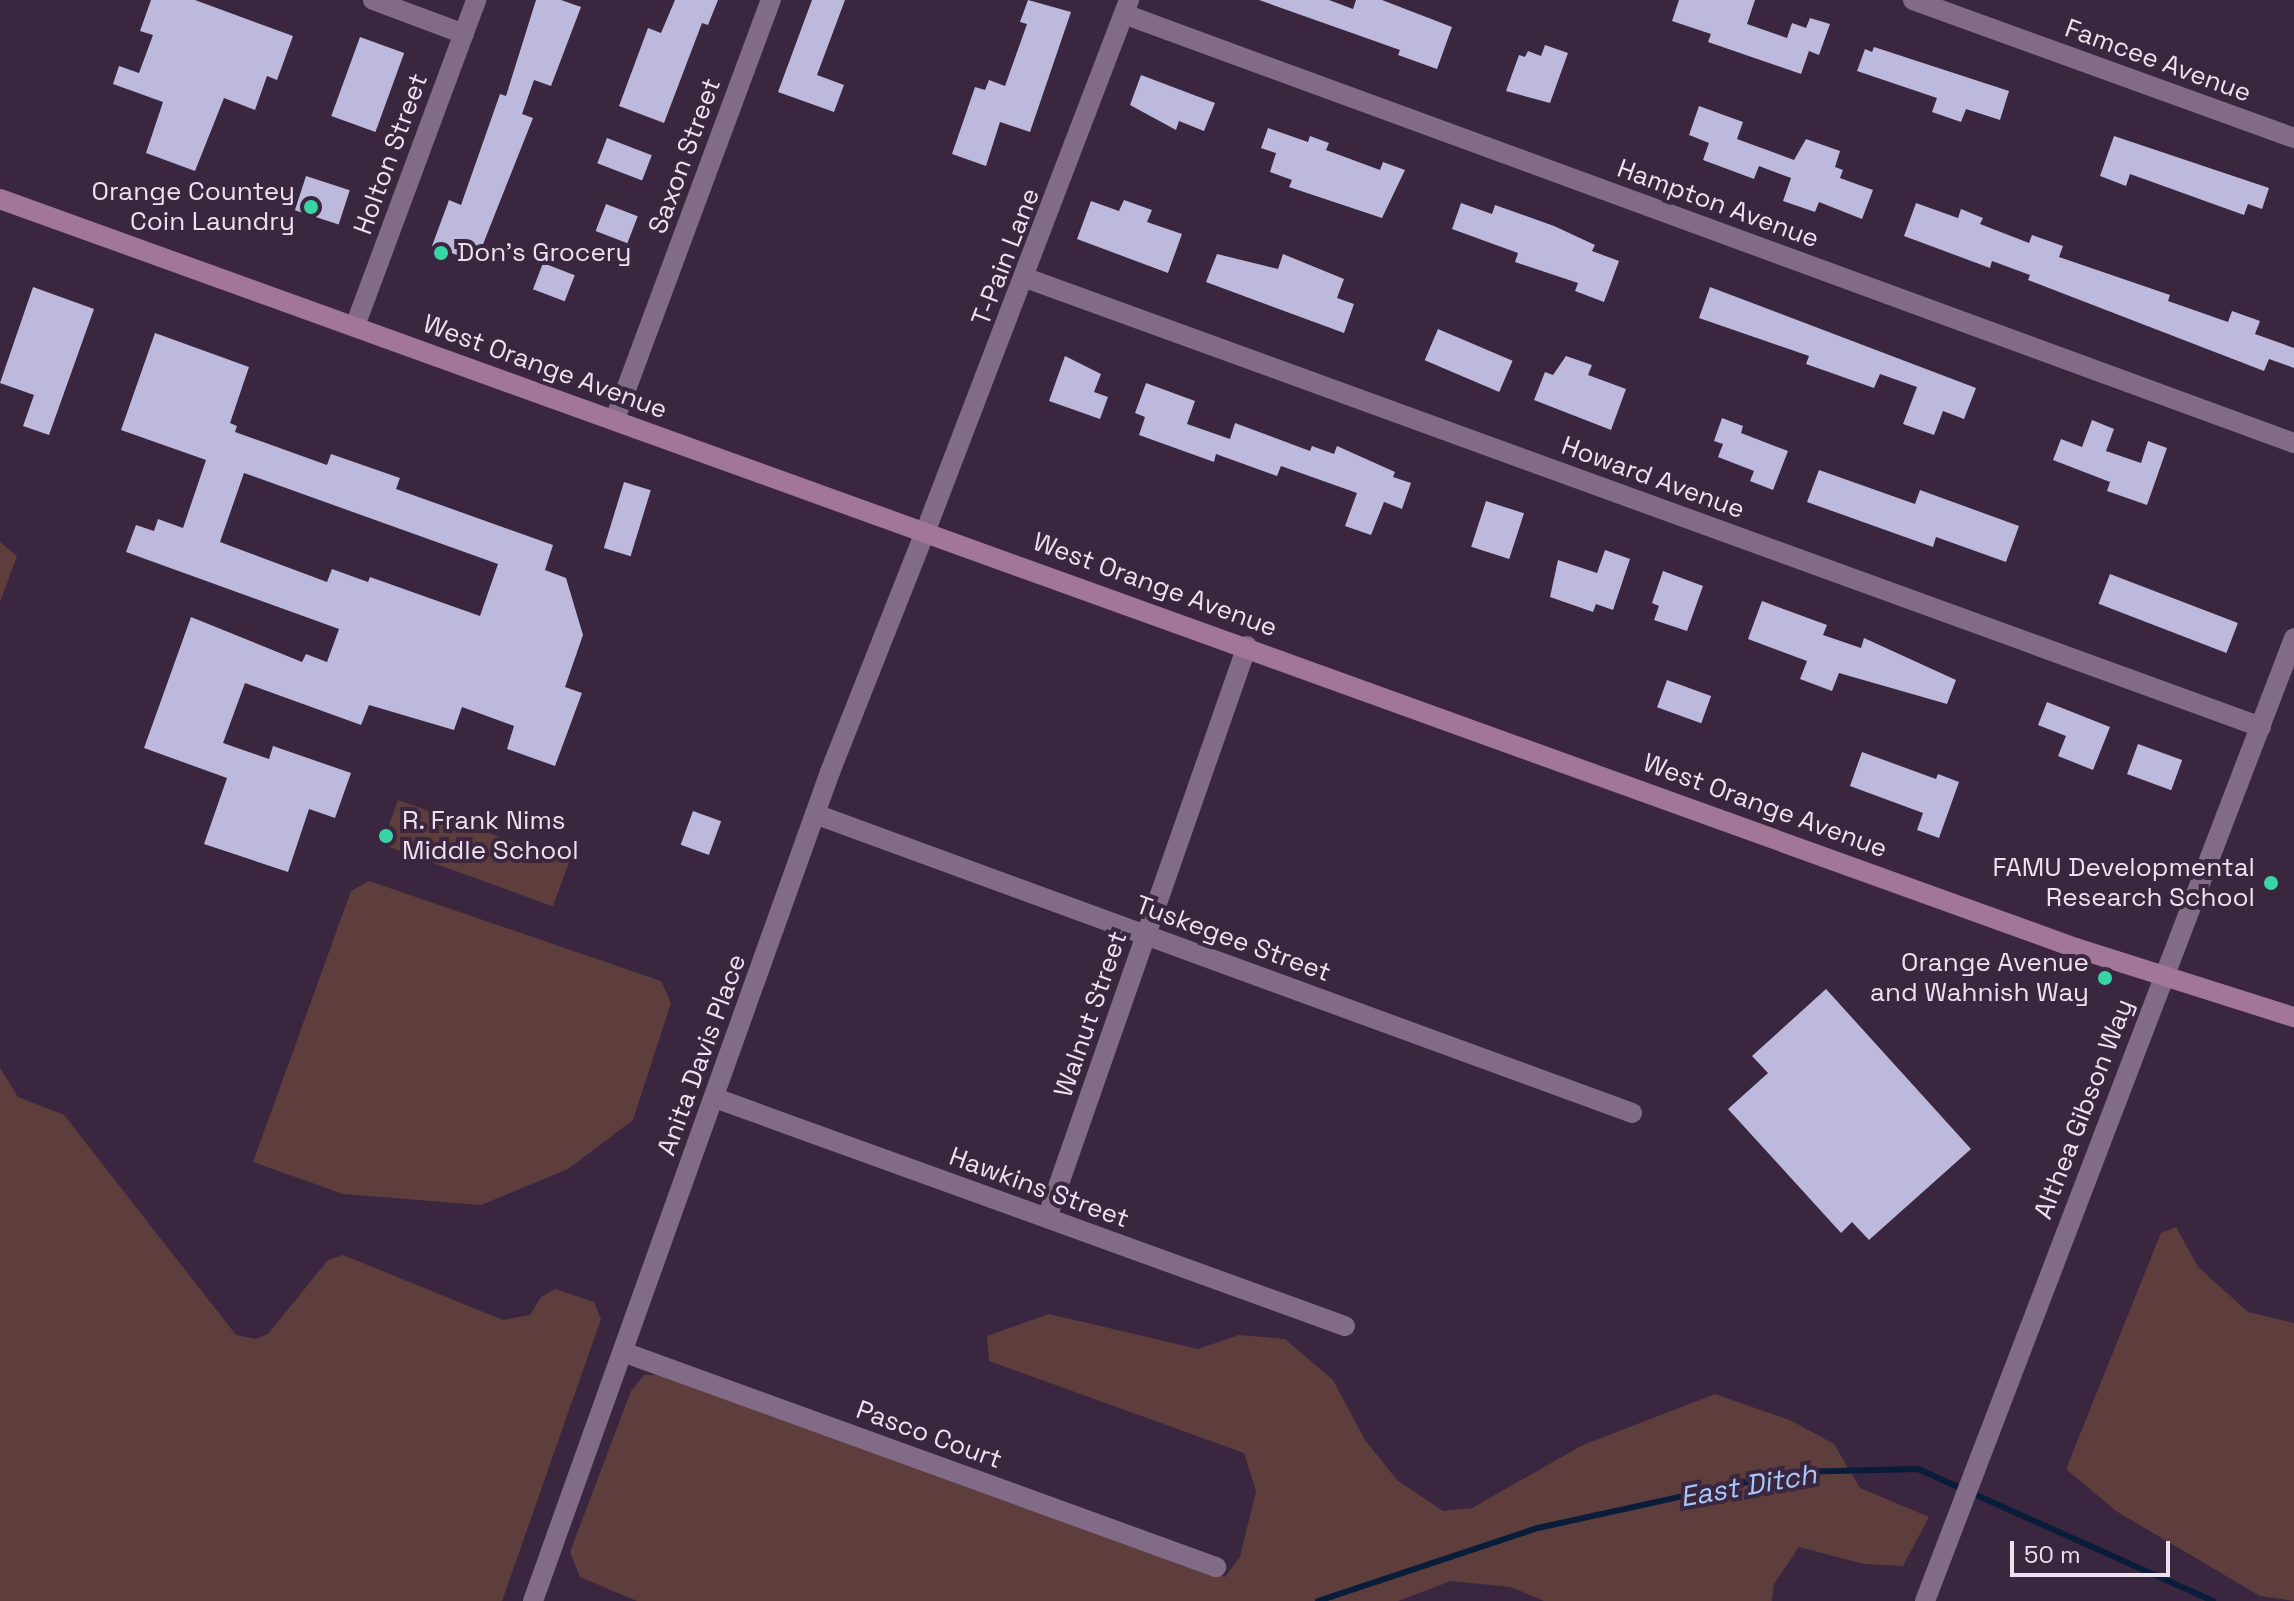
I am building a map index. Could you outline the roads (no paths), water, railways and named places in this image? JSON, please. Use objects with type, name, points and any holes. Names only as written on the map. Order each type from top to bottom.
[{"type":"main road","name":"West Orange Avenue","points":[[0,199],[2162,975],[2294,1017]]},
{"type":"street","points":[[373,0],[464,34]]},
{"type":"street","name":"Holton Street","points":[[355,326],[476,0]]},
{"type":"street","name":"Saxon Street","points":[[615,419],[771,0]]},
{"type":"street","name":"Famcee Avenue","points":[[1913,0],[2294,138]]},
{"type":"street","name":"T-Pain Lane","points":[[926,530],[1026,278],[1126,7]]},
{"type":"street","name":"Hampton Avenue","points":[[1126,7],[2294,443]]},
{"type":"street","name":"Howard Avenue","points":[[1026,278],[2261,727]]},
{"type":"street","name":"Anita Davis Place","points":[[533,1601],[815,814],[926,530]]},
{"type":"street","name":"Althea Gibson Way","points":[[1925,1601],[2162,975],[2294,638]]},
{"type":"street","name":"Walnut Street","points":[[1047,1218],[1247,646]]},
{"type":"street","name":"Tuskegee Street","points":[[815,814],[1632,1113]]},
{"type":"street","name":"Hawkins Street","points":[[715,1098],[1345,1326]]},
{"type":"street","name":"Pasco Court","points":[[623,1352],[1216,1567]]},
{"type":"waterway","name":"East Ditch","points":[[1318,1601],[1538,1528],[1793,1472],[1918,1469],[2213,1601]]},
{"type":"place","name":"Orange Countey Coin Laundry","points":[[311,207]]},
{"type":"place","name":"Don's Grocery","points":[[441,253]]},
{"type":"place","name":"R. Frank Nims Middle School","points":[[386,836]]},
{"type":"place","name":"FAMU Developmental Research School","points":[[2271,883]]},
{"type":"place","name":"Orange Avenue and Wahnish Way","points":[[2105,978]]}]
